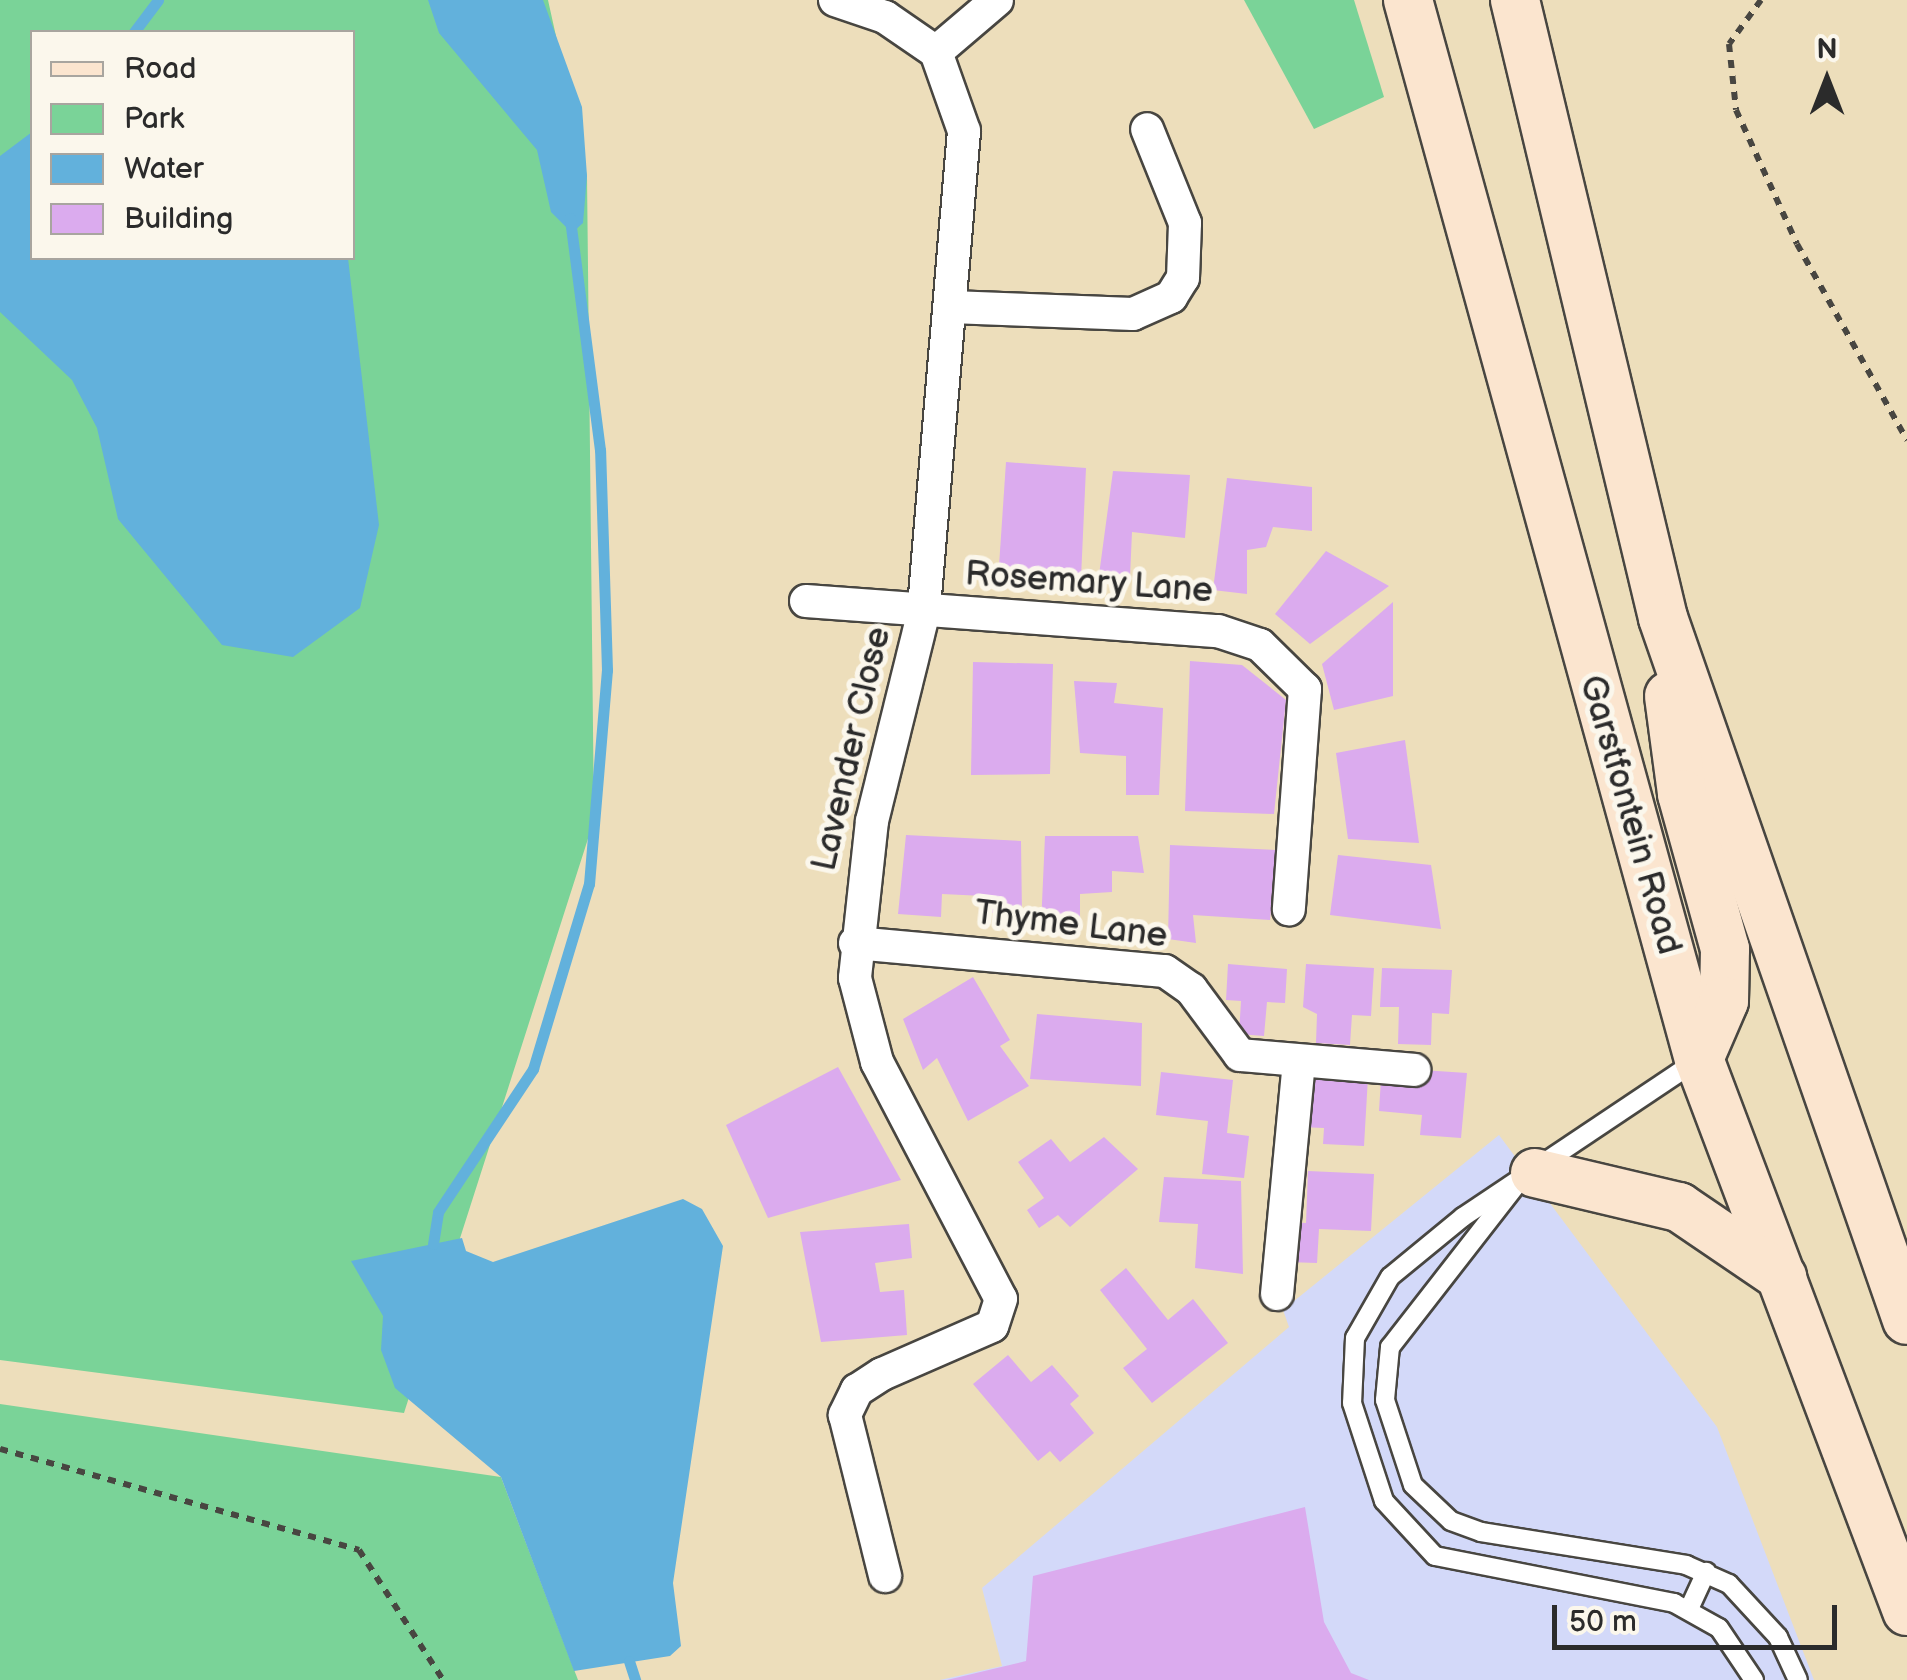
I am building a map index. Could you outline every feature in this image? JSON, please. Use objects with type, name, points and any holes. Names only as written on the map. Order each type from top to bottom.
[{"type":"main road","name":"Garstfontein Road","points":[[1408,0],[1699,1059],[1907,1611]]},
{"type":"main road","points":[[1515,0],[1663,618],[1907,1320]]},
{"type":"main road","points":[[1663,618],[1682,794],[1725,949],[1724,1001],[1699,1059]]},
{"type":"main road","points":[[1525,1180],[1679,1207],[1782,1277]]},
{"type":"street","points":[[835,0],[886,17],[936,52],[997,0]]},
{"type":"street","name":"Lavender Close","points":[[886,1576],[845,1416],[858,1390],[882,1374],[992,1326],[1001,1299],[865,1032],[855,943],[872,821],[924,611],[964,131],[936,52]]},
{"type":"street","points":[[951,306],[1133,314],[1172,296],[1183,278],[1185,223],[1148,129]]},
{"type":"street","name":"Rosemary Lane","points":[[806,600],[1240,634],[1298,676],[1306,703],[1289,909]]},
{"type":"street","name":"Thyme Lane","points":[[855,943],[1165,971],[1191,989],[1240,1055],[1414,1070]]},
{"type":"street","points":[[1277,1294],[1299,1063]]},
{"type":"lane","points":[[1699,1059],[1390,1277],[1355,1338],[1350,1371],[1368,1467],[1407,1534],[1435,1556],[1526,1579],[1689,1609],[1719,1628],[1754,1680]]},
{"type":"lane","points":[[1525,1180],[1408,1316],[1383,1375],[1401,1456],[1431,1507],[1530,1544],[1706,1572],[1756,1606],[1798,1680]]},
{"type":"lane","points":[[1526,1579],[1530,1544]]},
{"type":"lane","points":[[1689,1609],[1706,1572]]},
{"type":"path","points":[[1761,0],[1729,44],[1736,110],[1907,440]]},
{"type":"path","points":[[0,1450],[359,1550],[443,1680]]},
{"type":"shaded area","points":[[1499,1135],[1717,1427],[1814,1680],[940,1680],[1002,1666],[982,1588],[1289,1327],[1283,1310]]},
{"type":"green space","points":[[0,0],[548,0],[587,176],[594,820],[404,1413],[0,1360]]},
{"type":"green space","points":[[1244,0],[1354,0],[1384,97],[1314,129]]},
{"type":"green space","points":[[0,1404],[501,1477],[578,1680],[0,1680]]},
{"type":"water","points":[[428,0],[543,0],[582,107],[587,176],[583,223],[572,233],[551,212],[537,150],[439,33]]},
{"type":"water","points":[[30,134],[30,260],[348,260],[379,525],[360,608],[293,657],[222,645],[118,519],[97,428],[72,380],[0,312],[0,156]]},
{"type":"water","points":[[683,1199],[702,1209],[723,1246],[673,1583],[681,1646],[670,1656],[574,1671],[501,1477],[395,1388],[381,1350],[383,1316],[351,1261],[462,1238],[466,1251],[493,1262]]},
{"type":"building","points":[[1006,462],[1086,468],[1081,578],[999,566]]},
{"type":"building","points":[[1113,471],[1190,475],[1185,538],[1132,532],[1130,577],[1099,575]]},
{"type":"building","points":[[1227,478],[1312,487],[1312,531],[1273,527],[1266,547],[1247,550],[1247,594],[1213,590]]},
{"type":"building","points":[[1326,551],[1389,586],[1310,644],[1275,614]]},
{"type":"building","points":[[1393,602],[1393,696],[1334,710],[1322,664]]},
{"type":"building","points":[[1190,661],[1242,665],[1286,700],[1274,814],[1185,811]]},
{"type":"building","points":[[973,662],[1053,664],[1050,774],[971,775]]},
{"type":"building","points":[[1074,681],[1117,683],[1114,703],[1163,708],[1159,795],[1126,795],[1126,756],[1080,753]]},
{"type":"building","points":[[1405,740],[1419,843],[1348,839],[1336,753]]},
{"type":"building","points":[[906,835],[1021,841],[1022,915],[979,912],[984,896],[942,894],[941,917],[898,914]]},
{"type":"building","points":[[1045,836],[1138,836],[1144,873],[1112,871],[1112,892],[1080,894],[1080,929],[1041,925]]},
{"type":"building","points":[[1170,845],[1277,850],[1270,920],[1193,915],[1196,943],[1168,939]]},
{"type":"building","points":[[1338,855],[1431,865],[1441,929],[1330,915]]},
{"type":"building","points":[[1228,964],[1287,969],[1285,1003],[1267,1002],[1264,1036],[1239,1034],[1241,1001],[1226,1000]]},
{"type":"building","points":[[1306,964],[1374,968],[1371,1016],[1352,1015],[1350,1045],[1316,1043],[1317,1014],[1303,1007]]},
{"type":"building","points":[[1382,968],[1452,970],[1449,1014],[1432,1013],[1431,1045],[1398,1044],[1399,1007],[1380,1007]]},
{"type":"building","points":[[973,977],[1010,1040],[1000,1046],[1029,1086],[968,1121],[937,1058],[923,1070],[903,1019]]},
{"type":"building","points":[[1037,1014],[1142,1023],[1141,1086],[1030,1079]]},
{"type":"building","points":[[838,1067],[901,1180],[768,1218],[726,1125]]},
{"type":"building","points":[[1422,1070],[1467,1073],[1461,1138],[1420,1135],[1422,1115],[1379,1111],[1381,1079]]},
{"type":"building","points":[[1161,1072],[1233,1080],[1227,1133],[1249,1136],[1244,1178],[1202,1174],[1208,1121],[1156,1115]]},
{"type":"building","points":[[1303,1074],[1368,1077],[1364,1146],[1323,1144],[1324,1128],[1300,1127]]},
{"type":"building","points":[[1104,1137],[1138,1169],[1070,1227],[1058,1215],[1039,1228],[1027,1210],[1044,1198],[1018,1162],[1051,1139],[1070,1162]]},
{"type":"building","points":[[1308,1171],[1374,1174],[1371,1231],[1319,1229],[1317,1263],[1287,1262],[1290,1222],[1306,1223]]},
{"type":"building","points":[[1164,1177],[1241,1181],[1243,1274],[1195,1268],[1198,1224],[1159,1222]]},
{"type":"building","points":[[909,1224],[912,1258],[875,1263],[880,1292],[904,1290],[907,1335],[821,1342],[800,1232]]},
{"type":"building","points":[[1126,1268],[1168,1320],[1193,1299],[1228,1343],[1152,1403],[1123,1368],[1147,1349],[1100,1290]]},
{"type":"building","points":[[1008,1355],[1031,1382],[1052,1365],[1079,1396],[1070,1404],[1094,1433],[1060,1462],[1050,1451],[1038,1461],[973,1384]]},
{"type":"building","points":[[1305,1507],[1324,1622],[1351,1673],[1369,1680],[947,1680],[1026,1661],[1033,1576]]},
{"type":"waterway","points":[[136,30],[158,0]]},
{"type":"waterway","points":[[433,1244],[438,1212],[533,1069],[589,884],[607,670],[600,450],[570,218]]},
{"type":"waterway","points":[[629,1661],[635,1680]]}]
